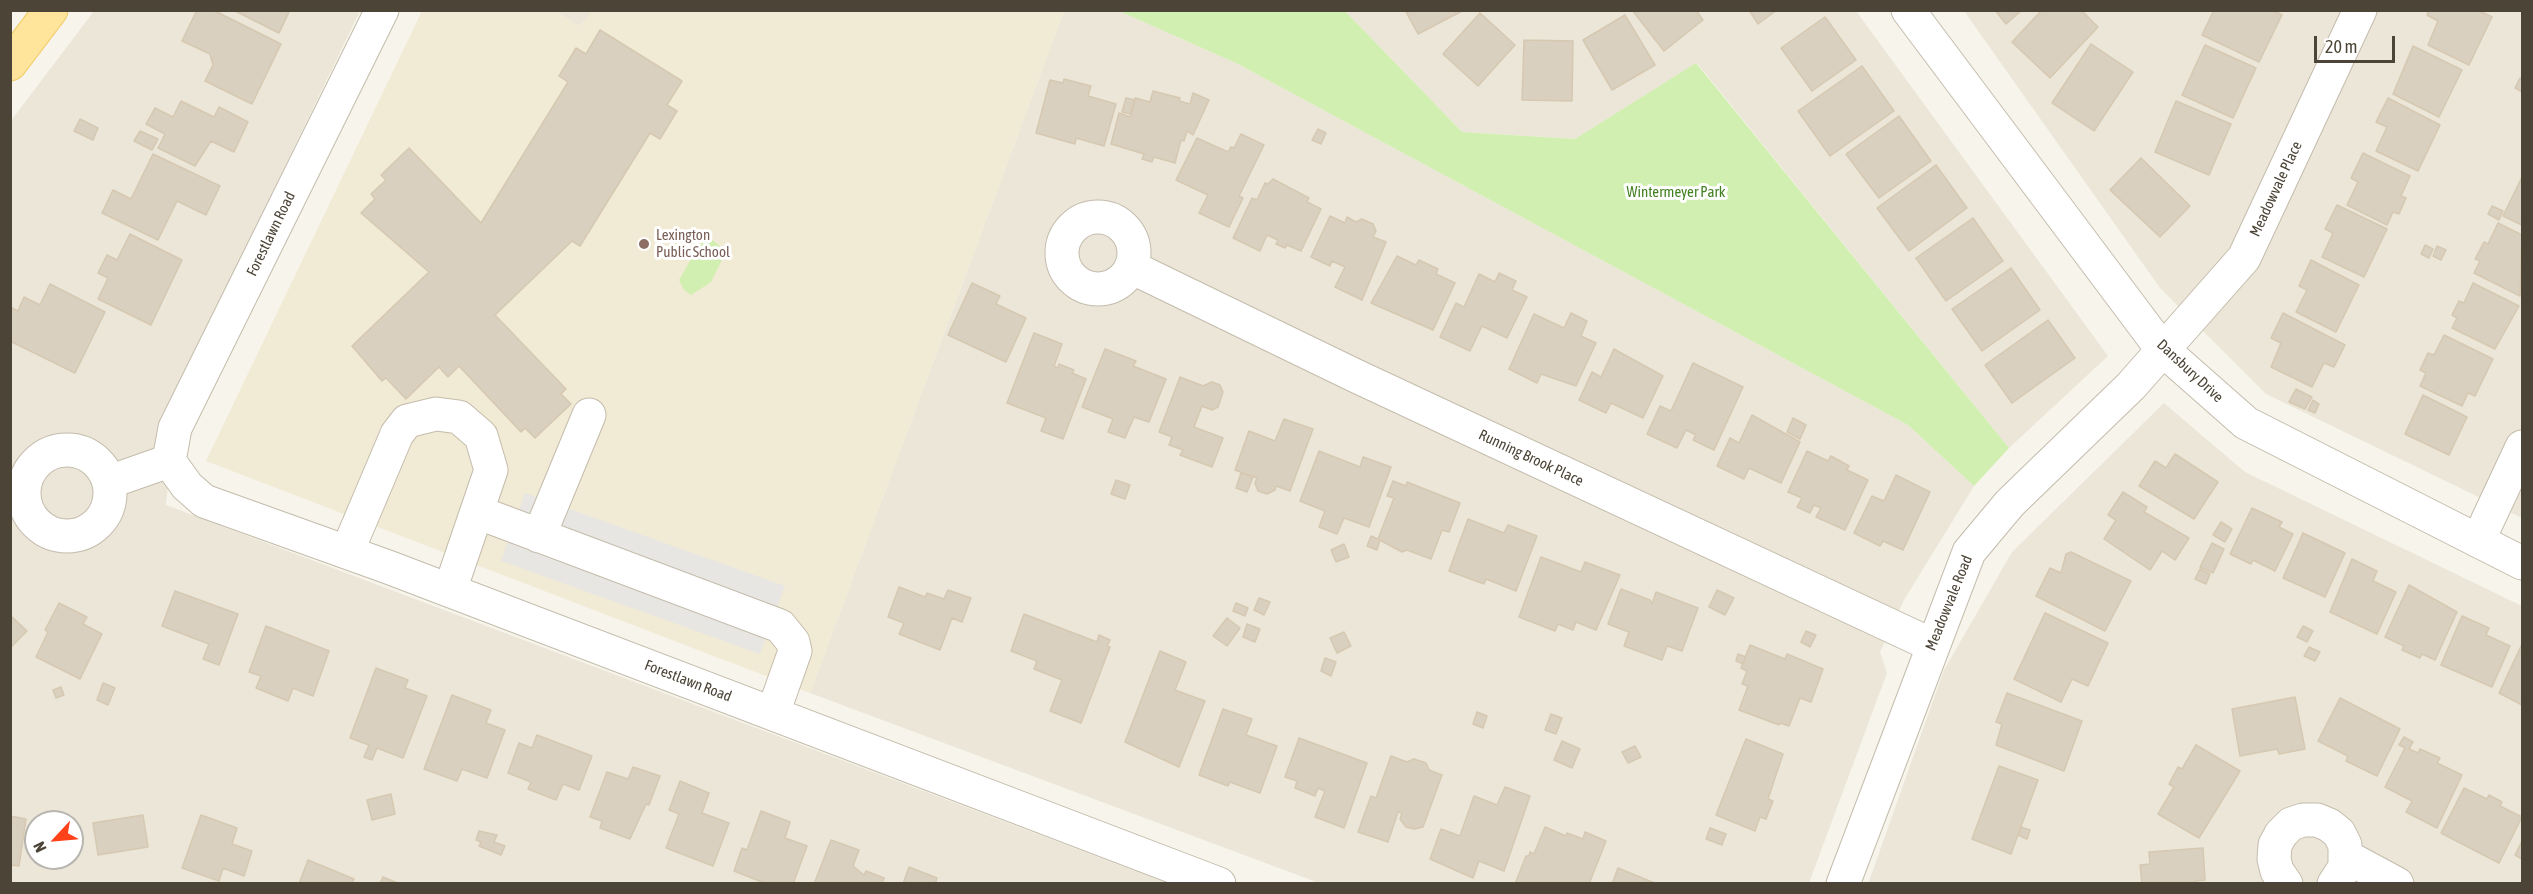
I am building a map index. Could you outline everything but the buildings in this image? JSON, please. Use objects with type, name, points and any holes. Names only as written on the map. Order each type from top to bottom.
[{"type":"main road","points":[[10,64],[51,10]]},
{"type":"street","name":"Forestlawn Road","points":[[382,10],[175,428],[169,461],[187,486],[204,501],[450,590],[1219,884]]},
{"type":"street","name":"Dansbury Drive","points":[[1908,10],[2162,349],[2246,423],[2523,563]]},
{"type":"street","name":"Meadowvale Place","points":[[2162,349],[2244,258],[2360,10]]},
{"type":"street","name":"Running Brook Place","points":[[1131,267],[1356,376],[1932,645]]},
{"type":"street","name":"Meadowvale Road","points":[[1843,884],[1969,552],[2010,503],[2131,386],[2162,349]]},
{"type":"street","points":[[347,552],[397,434],[407,421],[420,416],[436,414],[459,417],[481,435],[491,470],[450,590]]},
{"type":"street","points":[[539,536],[589,415]]},
{"type":"street","points":[[2478,541],[2523,447]]},
{"type":"street","points":[[108,482],[169,461]]},
{"type":"street","points":[[477,512],[780,626],[793,642],[795,651],[773,714]]},
{"type":"street","points":[[2286,884],[2277,871],[2274,859],[2275,845],[2281,834],[2292,824],[2303,820],[2317,820],[2329,825],[2339,833],[2340,870],[2397,884]]},
{"type":"shaded area","name":"Lexington Public School","points":[[594,10],[1064,11],[810,693],[206,461],[422,11],[555,11],[579,26]]},
{"type":"shaded area","points":[[94,11],[360,11],[177,390],[166,505],[1167,883],[11,883],[10,122]]},
{"type":"shaded area","points":[[555,11],[594,11],[579,26]]},
{"type":"shaded area","points":[[1064,11],[1119,11],[1238,64],[1908,425],[1974,486],[1904,600],[1880,652],[1887,673],[1809,883],[1319,883],[810,693]]},
{"type":"shaded area","points":[[1345,11],[1856,11],[2108,356],[2009,448],[1697,63],[1575,139],[1462,132]]},
{"type":"shaded area","points":[[1964,11],[2522,11],[2522,518],[2266,394],[2160,288]]},
{"type":"shaded area","points":[[2164,403],[2245,472],[2522,606],[2522,883],[1868,884],[1944,670],[2012,552]]},
{"type":"shaded area","points":[[525,493],[785,586],[760,654],[501,561]]},
{"type":"green space","name":"Wintermeyer Park","points":[[1119,11],[1345,11],[1462,132],[1575,139],[1696,63],[2009,448],[1974,486],[1908,425],[1238,64]]},
{"type":"green space","points":[[711,239],[721,247],[724,256],[711,282],[691,295],[684,290],[679,280],[699,245]]},
{"type":"place","name":"Lexington Public School","points":[[644,244]]}]
